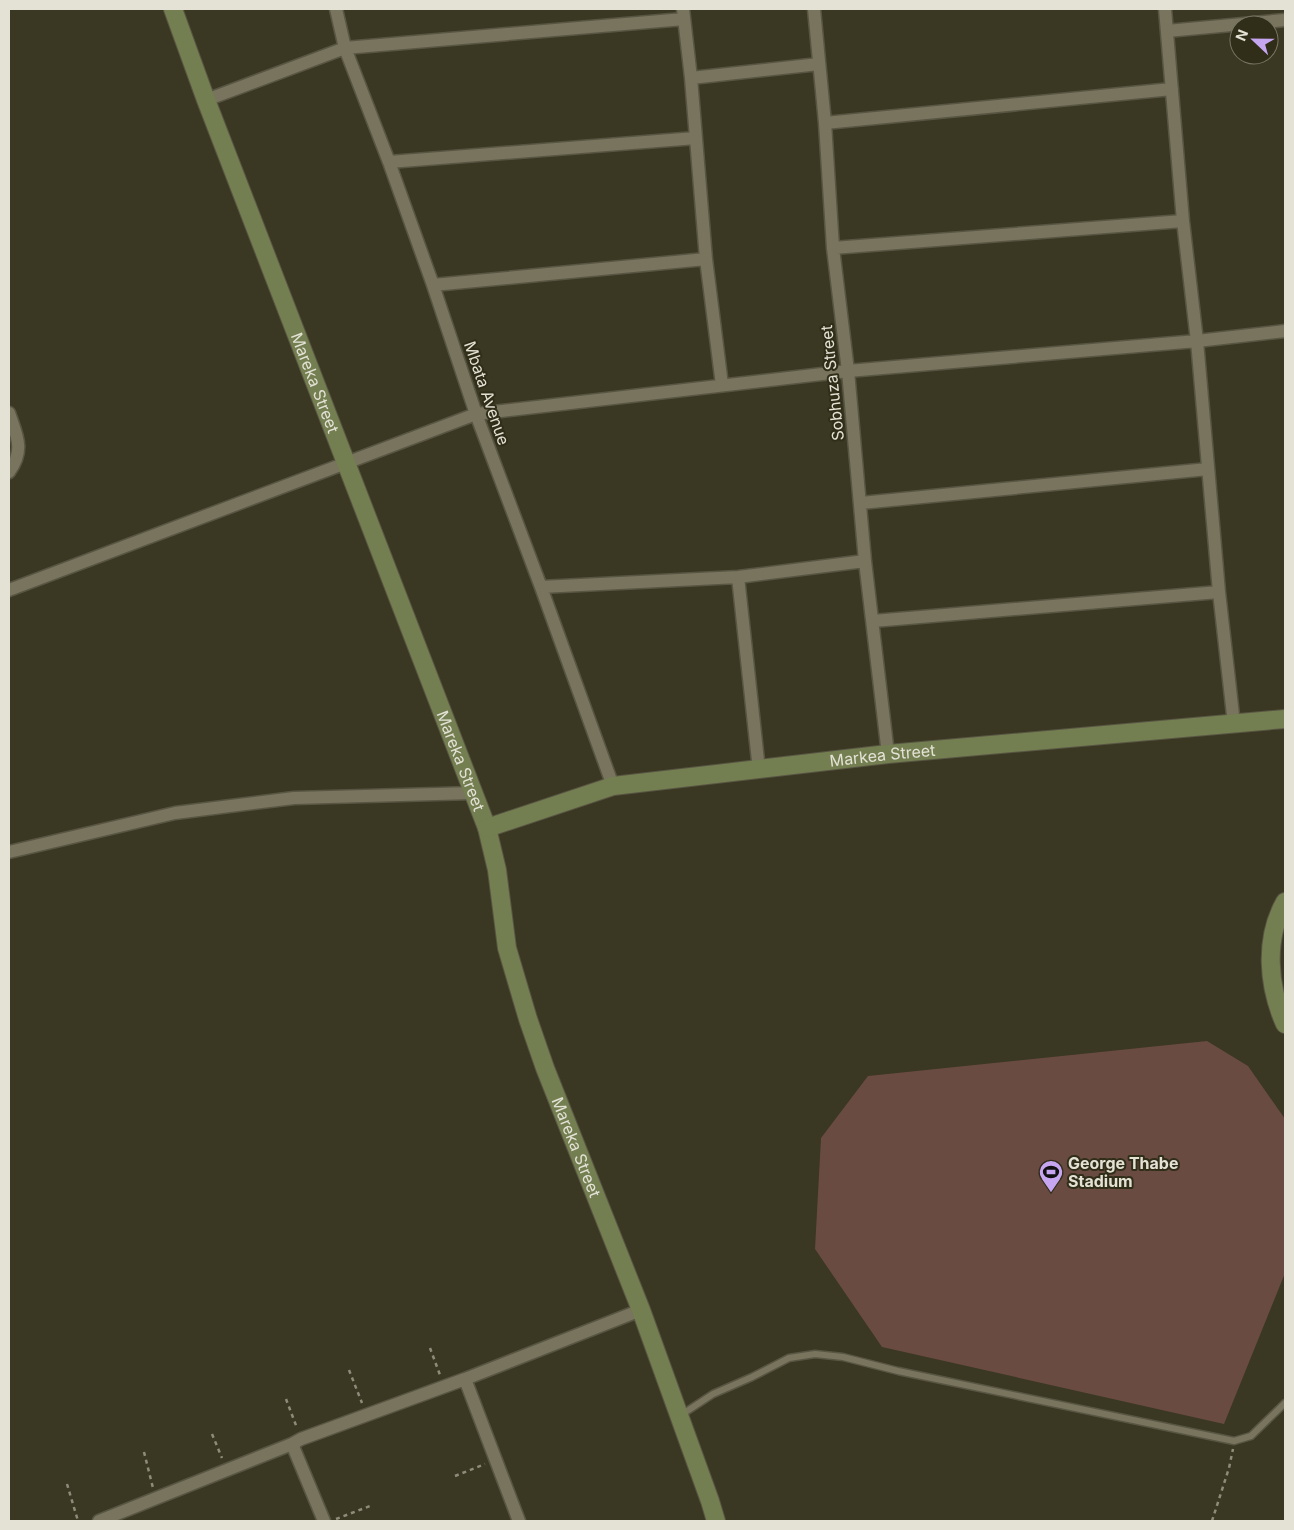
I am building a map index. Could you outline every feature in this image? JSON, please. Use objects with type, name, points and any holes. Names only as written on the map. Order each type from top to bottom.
[{"type":"main road","name":"Mareka Street","points":[[173,9],[206,100],[487,828],[497,870],[507,948],[528,1019],[545,1068],[641,1310],[716,1521]]},
{"type":"main road","name":"Markea Street","points":[[487,828],[613,786],[888,754],[1285,719]]},
{"type":"main road","points":[[1285,902],[1280,911],[1271,947],[1272,983],[1278,1007],[1285,1024]]},
{"type":"street","name":"Mbata Avenue","points":[[336,9],[344,48],[389,162],[476,414],[613,786]]},
{"type":"street","name":"Sobhuza Street","points":[[814,9],[825,123],[833,248],[848,371],[865,561],[888,754]]},
{"type":"street","points":[[1165,9],[1183,221],[1197,342],[1219,592],[1234,724]]},
{"type":"street","points":[[206,100],[344,48],[684,14],[706,259],[722,385]]},
{"type":"street","points":[[1166,31],[1285,20]]},
{"type":"street","points":[[691,78],[819,64]]},
{"type":"street","points":[[825,123],[1172,89]]},
{"type":"street","points":[[389,162],[696,138]]},
{"type":"street","points":[[833,248],[1183,221]]},
{"type":"street","points":[[433,285],[706,259]]},
{"type":"street","points":[[9,590],[476,414],[848,371],[1197,342],[1285,331]]},
{"type":"street","points":[[9,413],[20,446],[15,463],[9,472]]},
{"type":"street","points":[[861,503],[1208,469]]},
{"type":"street","points":[[541,587],[738,577],[865,561]]},
{"type":"street","points":[[738,577],[759,770]]},
{"type":"street","points":[[873,622],[1219,592]]},
{"type":"street","points":[[9,852],[18,848],[174,814],[294,798],[473,793]]},
{"type":"street","points":[[99,1521],[121,1517],[156,1499],[297,1441],[465,1379],[641,1310]]},
{"type":"street","points":[[465,1379],[519,1521]]},
{"type":"street","points":[[297,1441],[324,1521]]},
{"type":"lane","points":[[679,1417],[713,1394],[789,1358],[815,1354],[843,1358],[1234,1440],[1251,1436],[1285,1403]]},
{"type":"path","points":[[430,1348],[444,1386]]},
{"type":"path","points":[[349,1370],[366,1414]]},
{"type":"path","points":[[286,1399],[297,1441]]},
{"type":"path","points":[[212,1434],[227,1469]]},
{"type":"path","points":[[1212,1521],[1229,1468],[1234,1440]]},
{"type":"path","points":[[144,1452],[156,1499]]},
{"type":"path","points":[[455,1476],[496,1460]]},
{"type":"path","points":[[67,1484],[78,1521]]},
{"type":"path","points":[[329,1521],[370,1506]]},
{"type":"shaded area","name":"George Thabe Stadium","points":[[1207,1041],[1248,1066],[1285,1119],[1285,1273],[1224,1424],[882,1347],[815,1249],[821,1138],[868,1076]]},
{"type":"place","name":"George Thabe Stadium","points":[[1051,1193]]}]
